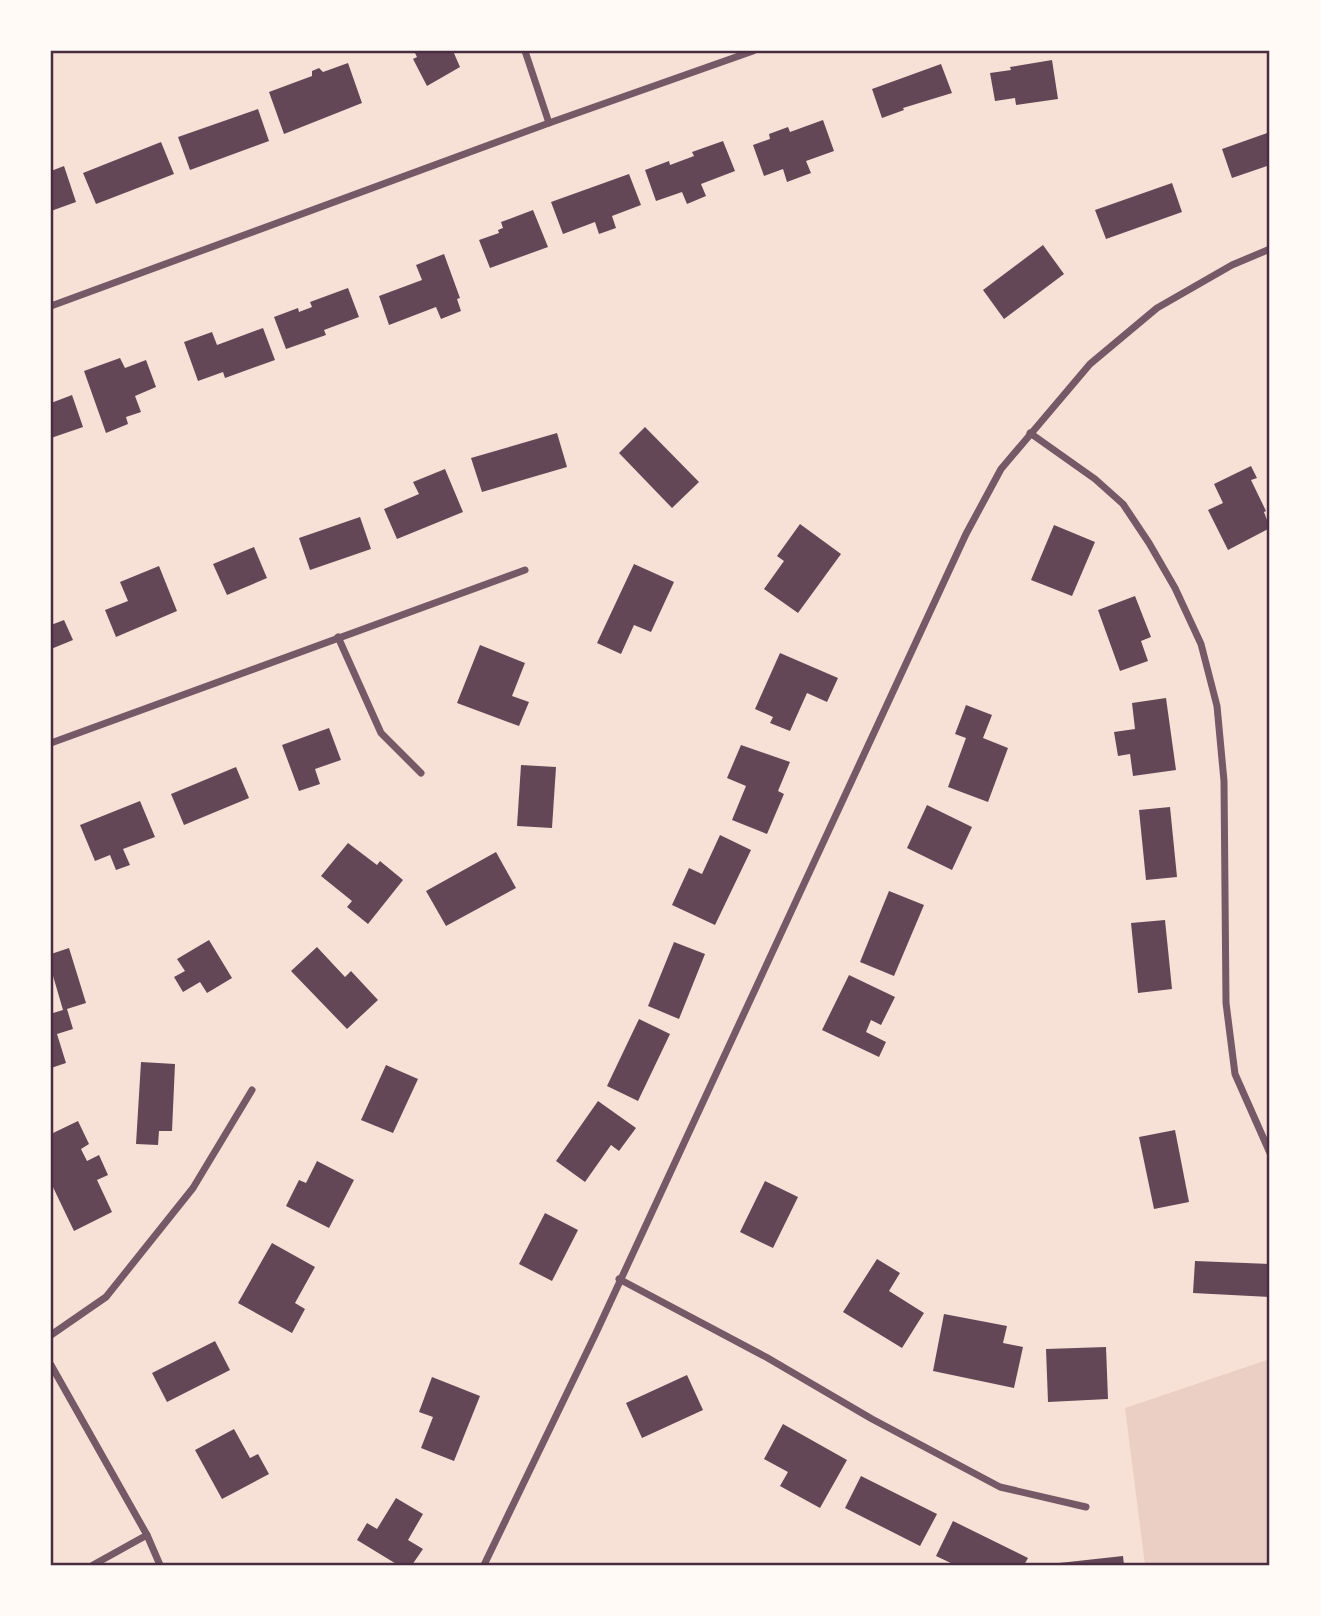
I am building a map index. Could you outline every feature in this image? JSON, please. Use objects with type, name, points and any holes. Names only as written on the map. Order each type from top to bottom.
[{"type":"street","points":[[525,51],[549,123]]},
{"type":"street","points":[[51,306],[752,51]]},
{"type":"street","points":[[484,1565],[591,1345],[966,534],[1001,469],[1090,364],[1157,308],[1232,265],[1270,248]]},
{"type":"street","points":[[1030,433],[1095,478],[1123,504],[1175,588],[1202,644],[1217,706],[1224,781],[1226,1003],[1235,1074],[1270,1153]]},
{"type":"street","points":[[51,743],[526,570]]},
{"type":"street","points":[[338,637],[381,733],[421,773]]},
{"type":"street","points":[[51,1335],[106,1297],[193,1188],[252,1090]]},
{"type":"street","points":[[620,1279],[766,1356],[872,1419],[1000,1487],[1086,1507]]},
{"type":"street","points":[[51,1365],[147,1535],[160,1565]]},
{"type":"street","points":[[93,1565],[147,1535]]},
{"type":"shaded area","points":[[1270,1359],[1270,1565],[1145,1565],[1125,1408]]},
{"type":"building","points":[[419,51],[453,51],[460,67],[427,86],[413,59]]},
{"type":"building","points":[[1052,60],[1058,99],[1016,105],[1015,98],[995,101],[990,73]]},
{"type":"building","points":[[348,63],[362,103],[284,134],[269,92],[312,76],[312,71],[319,68],[323,72]]},
{"type":"building","points":[[941,64],[952,93],[903,108],[904,110],[882,118],[872,89]]},
{"type":"building","points":[[258,109],[269,141],[190,170],[178,137]]},
{"type":"building","points":[[823,120],[834,151],[806,161],[811,173],[787,182],[783,169],[764,176],[753,145],[770,139],[769,134],[788,127],[790,132]]},
{"type":"building","points":[[1270,132],[1270,165],[1232,178],[1222,149]]},
{"type":"building","points":[[723,141],[735,171],[701,184],[706,196],[687,204],[682,192],[656,201],[645,170],[669,161],[670,165],[694,156],[692,152]]},
{"type":"building","points":[[161,142],[174,174],[96,204],[83,173]]},
{"type":"building","points":[[64,166],[76,202],[51,211],[51,171]]},
{"type":"building","points":[[629,174],[641,205],[612,216],[616,228],[599,234],[595,222],[563,234],[551,202]]},
{"type":"building","points":[[1172,183],[1182,212],[1106,239],[1095,210]]},
{"type":"building","points":[[533,210],[548,247],[490,268],[479,240],[499,233],[498,230],[503,228],[501,222]]},
{"type":"building","points":[[1043,245],[1064,274],[1004,319],[983,290]]},
{"type":"building","points":[[444,254],[460,298],[457,299],[461,311],[441,319],[436,307],[389,325],[379,296],[422,280],[416,265]]},
{"type":"building","points":[[348,288],[359,317],[324,330],[326,335],[286,349],[274,317],[298,308],[299,312],[312,307],[310,302]]},
{"type":"building","points":[[263,328],[275,360],[225,378],[223,372],[198,381],[184,342],[212,332],[217,345]]},
{"type":"building","points":[[120,358],[125,368],[146,360],[156,387],[135,396],[141,412],[126,417],[128,424],[106,433],[84,371]]},
{"type":"building","points":[[72,395],[83,427],[51,438],[51,403]]},
{"type":"building","points":[[645,427],[699,482],[672,508],[619,453]]},
{"type":"building","points":[[557,433],[567,467],[482,492],[471,458]]},
{"type":"building","points":[[1251,466],[1257,478],[1251,480],[1266,511],[1264,512],[1270,528],[1228,550],[1208,510],[1223,503],[1214,484]]},
{"type":"building","points":[[445,469],[463,512],[397,539],[384,509],[419,494],[413,482]]},
{"type":"building","points":[[360,517],[371,549],[310,570],[299,538]]},
{"type":"building","points":[[800,524],[841,554],[798,613],[764,589],[784,561],[777,556]]},
{"type":"building","points":[[1054,525],[1095,542],[1072,596],[1031,580]]},
{"type":"building","points":[[254,547],[267,578],[227,595],[213,564]]},
{"type":"building","points":[[634,564],[674,582],[651,632],[634,625],[621,654],[597,643]]},
{"type":"building","points":[[159,566],[177,611],[116,637],[105,610],[128,601],[120,582]]},
{"type":"building","points":[[1135,596],[1151,637],[1141,641],[1148,661],[1120,671],[1098,610]]},
{"type":"building","points":[[64,620],[73,640],[51,649],[51,625]]},
{"type":"building","points":[[480,645],[525,663],[512,696],[529,702],[519,726],[457,703]]},
{"type":"building","points":[[780,653],[838,678],[827,702],[807,693],[790,731],[770,723],[773,717],[755,709]]},
{"type":"building","points":[[1166,698],[1176,770],[1133,776],[1130,754],[1118,756],[1114,732],[1135,729],[1132,703]]},
{"type":"building","points":[[966,705],[992,715],[983,738],[1008,748],[988,802],[948,787],[966,738],[955,734]]},
{"type":"building","points":[[329,728],[341,760],[315,769],[320,784],[299,791],[282,745]]},
{"type":"building","points":[[741,745],[790,762],[778,791],[784,794],[767,834],[732,820],[746,786],[727,778]]},
{"type":"building","points":[[521,765],[556,767],[552,828],[517,826]]},
{"type":"building","points":[[236,767],[249,798],[184,825],[171,794]]},
{"type":"building","points":[[140,801],[155,837],[123,849],[130,865],[116,870],[110,855],[95,861],[80,825]]},
{"type":"building","points":[[927,805],[972,827],[952,870],[907,848]]},
{"type":"building","points":[[1170,807],[1177,877],[1146,880],[1139,810]]},
{"type":"building","points":[[720,835],[751,850],[715,925],[672,905],[689,868],[702,874]]},
{"type":"building","points":[[348,843],[377,865],[380,861],[403,880],[368,924],[347,907],[352,901],[321,876]]},
{"type":"building","points":[[496,852],[516,888],[446,926],[426,891]]},
{"type":"building","points":[[889,891],[924,905],[894,976],[860,962]]},
{"type":"building","points":[[1165,920],[1172,989],[1138,993],[1131,923]]},
{"type":"building","points":[[209,940],[232,978],[207,993],[200,982],[183,992],[174,977],[185,971],[177,959]]},
{"type":"building","points":[[674,942],[705,954],[679,1019],[648,1006]]},
{"type":"building","points":[[317,947],[345,977],[351,971],[378,1000],[347,1029],[291,971]]},
{"type":"building","points":[[69,948],[86,1003],[67,1009],[73,1029],[57,1034],[66,1063],[51,1068],[51,1008],[53,1013],[63,1010],[51,969],[51,954]]},
{"type":"building","points":[[849,975],[895,997],[881,1025],[871,1020],[866,1032],[886,1042],[879,1057],[822,1030]]},
{"type":"building","points":[[639,1019],[670,1034],[638,1101],[607,1086]]},
{"type":"building","points":[[141,1062],[175,1064],[172,1131],[159,1131],[158,1145],[136,1144]]},
{"type":"building","points":[[386,1065],[418,1079],[393,1133],[361,1120]]},
{"type":"building","points":[[598,1101],[636,1128],[619,1151],[611,1145],[585,1182],[556,1161]]},
{"type":"building","points":[[78,1121],[89,1144],[81,1149],[87,1161],[99,1155],[108,1175],[97,1180],[112,1212],[74,1231],[51,1183],[51,1134]]},
{"type":"building","points":[[1175,1130],[1189,1202],[1154,1209],[1139,1137]]},
{"type":"building","points":[[317,1161],[354,1180],[329,1228],[286,1206],[299,1180],[306,1183]]},
{"type":"building","points":[[765,1181],[798,1197],[773,1248],[740,1232]]},
{"type":"building","points":[[545,1213],[578,1230],[552,1281],[519,1264]]},
{"type":"building","points":[[272,1243],[315,1267],[295,1303],[305,1309],[292,1333],[238,1303]]},
{"type":"building","points":[[877,1259],[900,1273],[889,1291],[924,1313],[902,1348],[843,1312]]},
{"type":"building","points":[[1195,1261],[1270,1264],[1270,1297],[1193,1293]]},
{"type":"building","points":[[944,1314],[1007,1326],[1003,1343],[1023,1347],[1014,1388],[933,1371]]},
{"type":"building","points":[[215,1341],[230,1370],[167,1402],[152,1373]]},
{"type":"building","points":[[1106,1347],[1108,1399],[1048,1402],[1046,1349]]},
{"type":"building","points":[[687,1375],[703,1410],[642,1438],[626,1403]]},
{"type":"building","points":[[432,1377],[480,1396],[454,1461],[421,1448],[433,1417],[419,1412]]},
{"type":"building","points":[[783,1424],[847,1460],[820,1508],[780,1486],[788,1472],[764,1459]]},
{"type":"building","points":[[234,1429],[250,1458],[258,1454],[269,1474],[222,1499],[195,1450]]},
{"type":"building","points":[[861,1476],[937,1514],[920,1546],[845,1508]]},
{"type":"building","points":[[396,1498],[423,1514],[408,1540],[423,1549],[412,1565],[398,1565],[357,1540],[367,1523],[377,1529]]},
{"type":"building","points":[[953,1521],[1028,1558],[1024,1565],[955,1565],[936,1556]]},
{"type":"building","points":[[1123,1556],[1124,1565],[1059,1563]]}]
